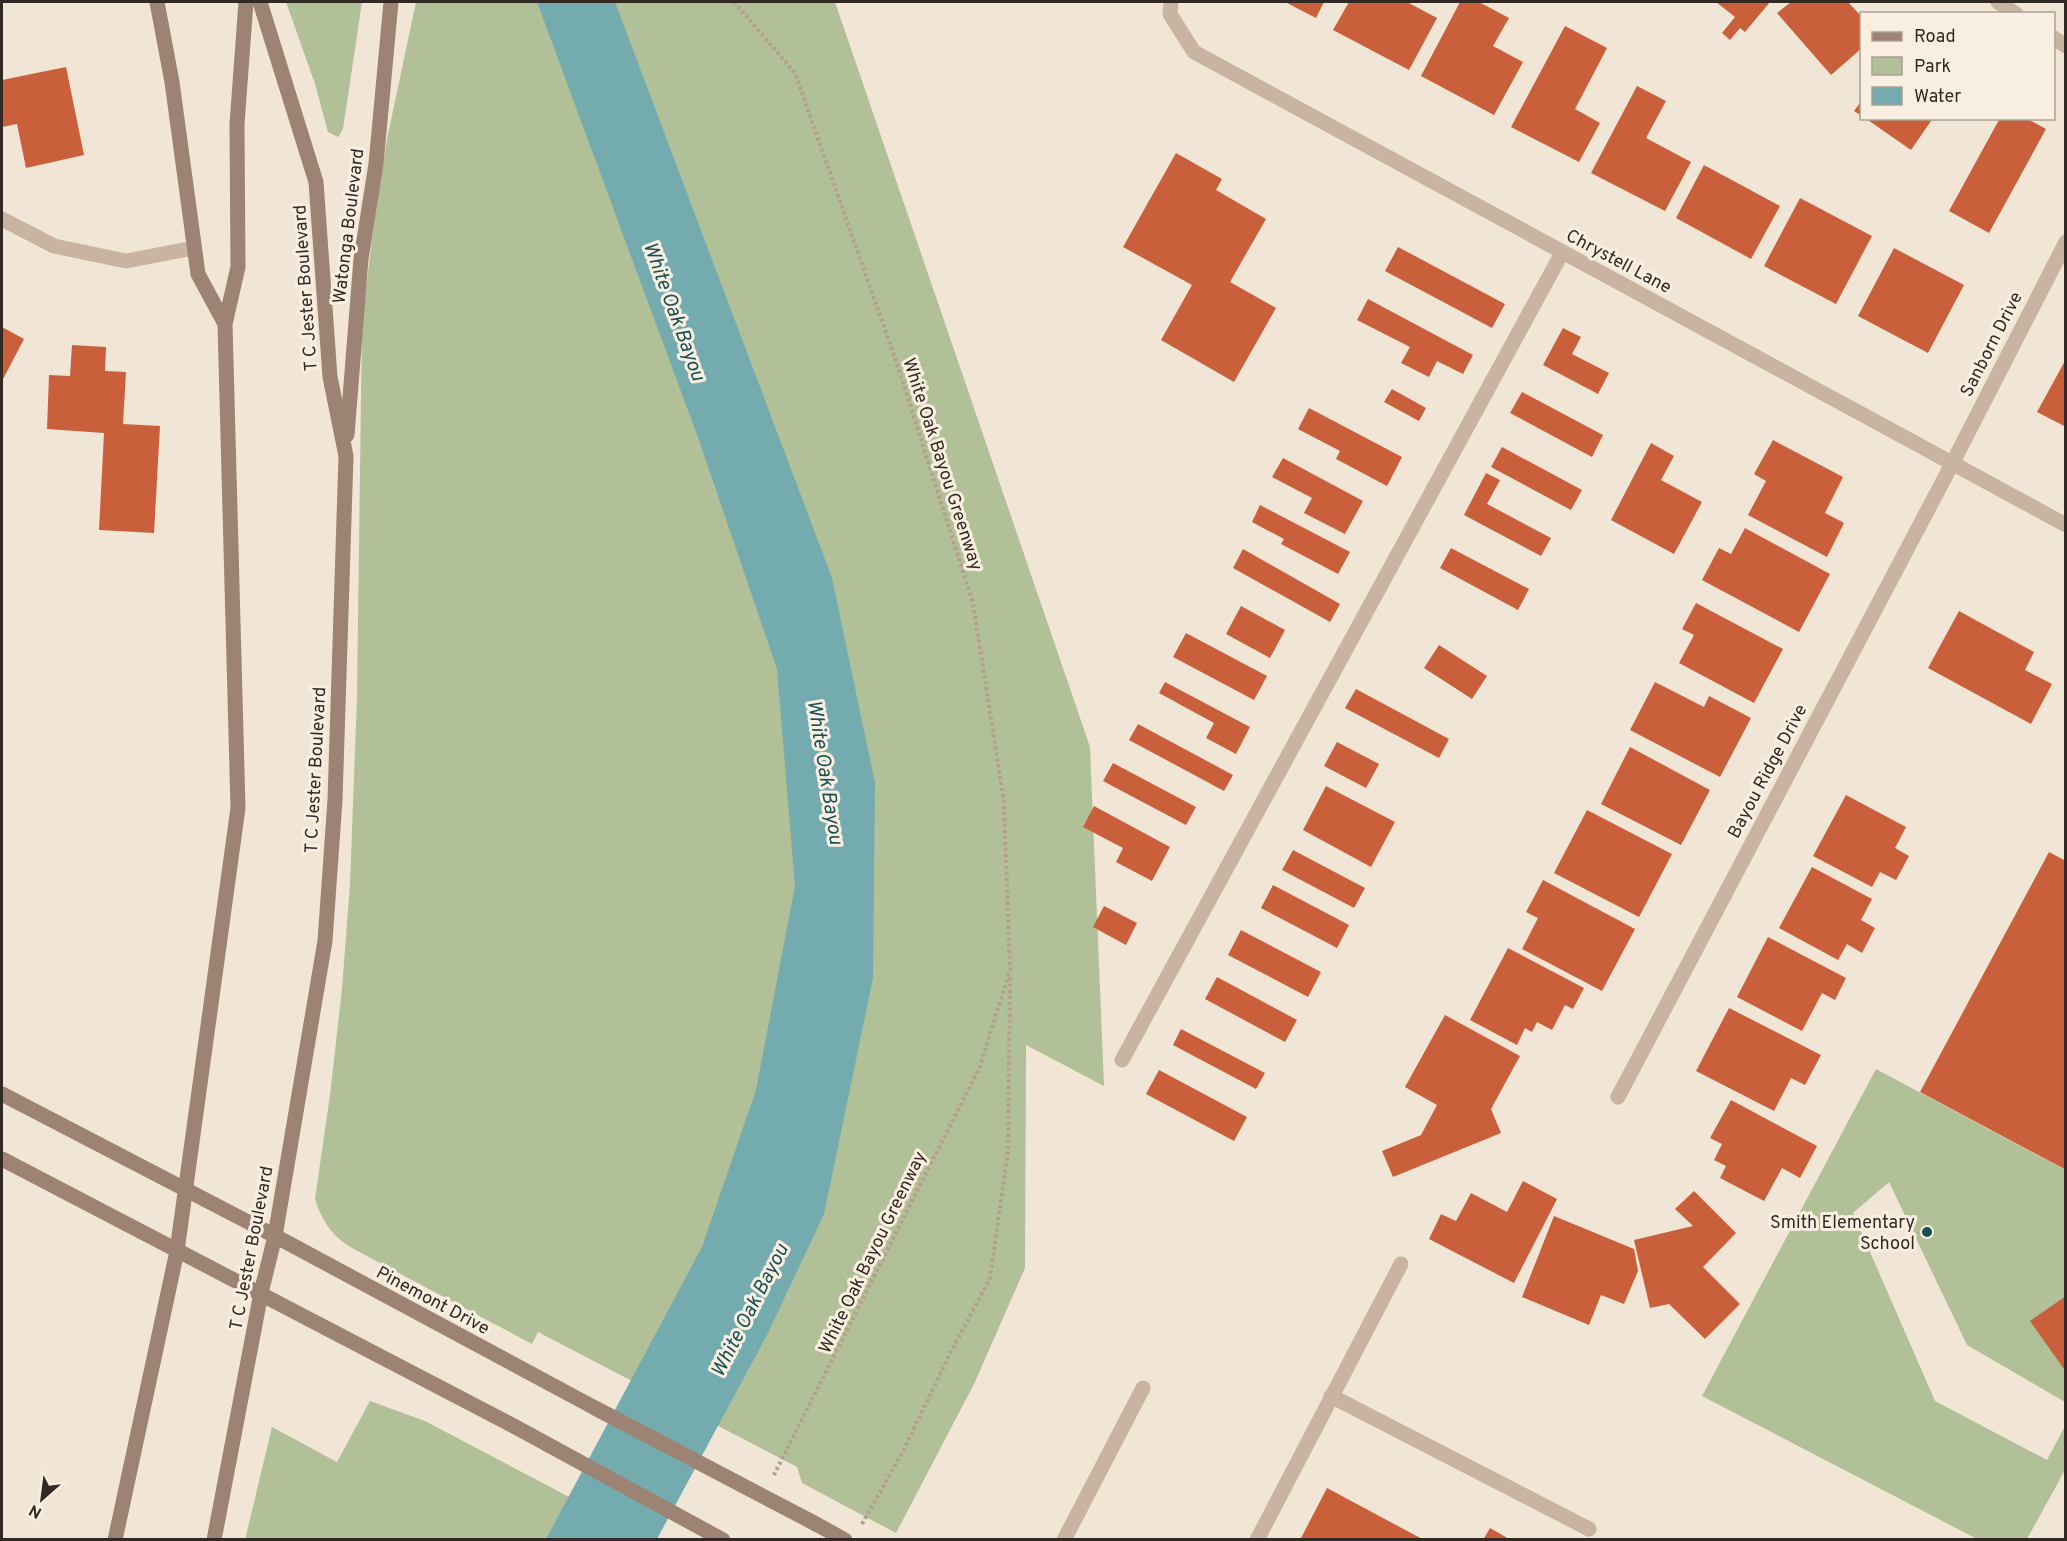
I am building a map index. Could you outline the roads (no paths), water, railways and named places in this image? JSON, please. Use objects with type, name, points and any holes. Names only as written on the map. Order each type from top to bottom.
[{"type":"main road","points":[[158,2],[172,82],[198,274],[225,324]]},
{"type":"main road","points":[[115,1539],[177,1251],[238,808],[225,324],[238,267],[237,124],[246,2]]},
{"type":"main road","name":"T C Jester Boulevard","points":[[214,1539],[261,1293],[275,1236],[325,940],[335,800],[346,456],[330,377],[316,182],[260,2]]},
{"type":"main road","name":"Watonga Boulevard","points":[[346,456],[361,259],[376,164],[391,2]]},
{"type":"main road","name":"Pinemont Drive","points":[[2,1094],[275,1236],[535,1377],[845,1539]]},
{"type":"main road","points":[[2,1159],[510,1424],[723,1539]]},
{"type":"street","points":[[1998,2],[2013,12]]},
{"type":"street","name":"Chrystell Lane","points":[[1170,8],[1194,52],[2066,525]]},
{"type":"street","points":[[2,219],[54,246],[126,261],[194,248]]},
{"type":"street","name":"Sanborn Drive","points":[[1952,464],[2066,242]]},
{"type":"street","points":[[1122,1060],[1562,253]]},
{"type":"street","name":"Bayou Ridge Drive","points":[[1618,1097],[1952,464]]},
{"type":"street","points":[[1257,1539],[1401,1264]]},
{"type":"street","points":[[1064,1539],[1143,1388]]},
{"type":"street","points":[[1331,1396],[1589,1528]]},
{"type":"water","name":"White Oak Bayou","points":[[537,2],[615,2],[832,578],[875,783],[873,978],[824,1214],[767,1335],[657,1539],[546,1539],[702,1247],[756,1090],[795,886],[777,669],[700,443]]},
{"type":"place","name":"Smith Elementary School","points":[[1927,1232]]}]
